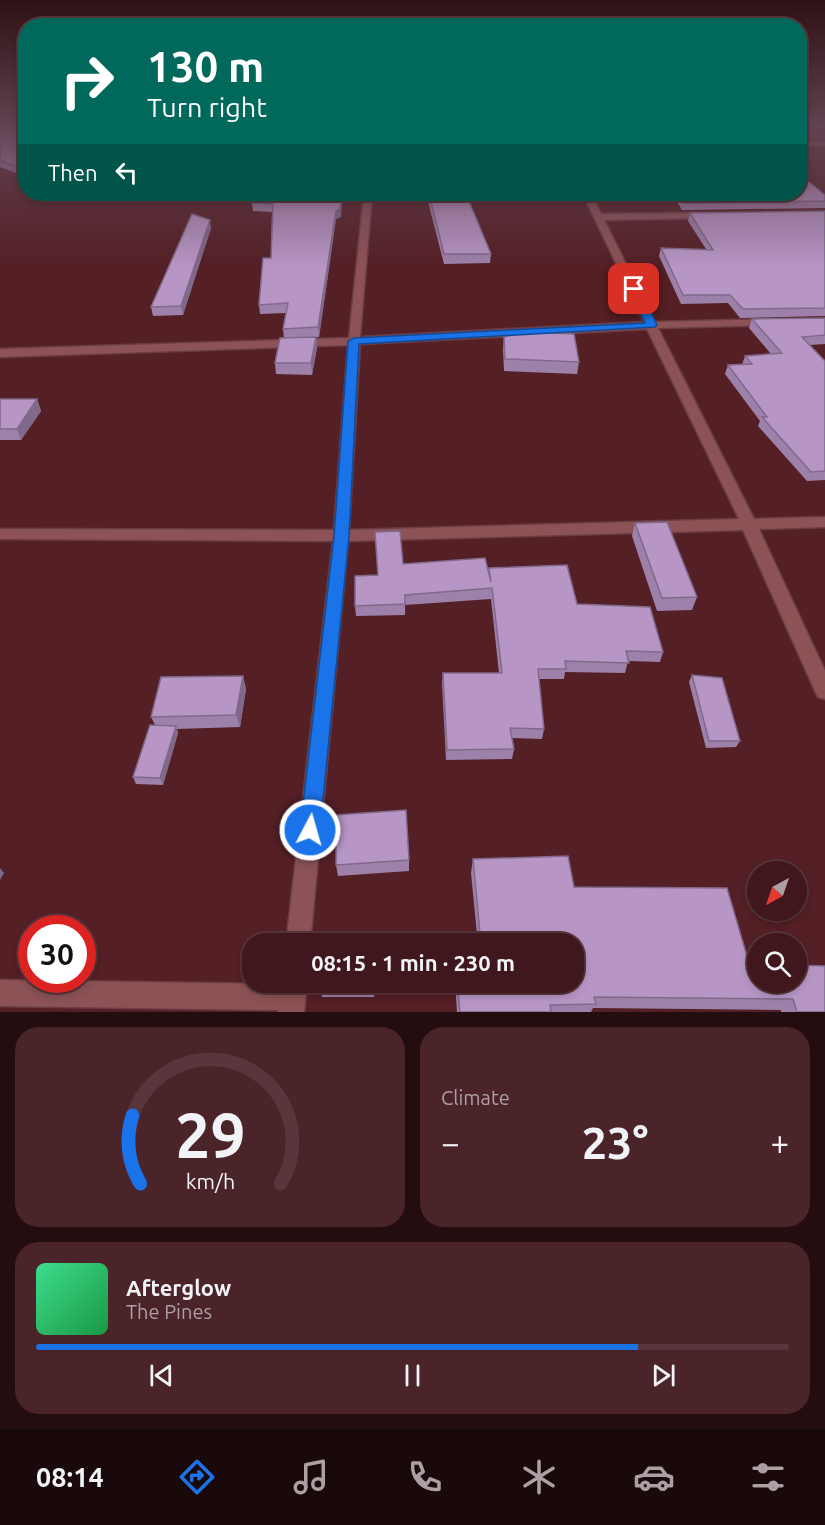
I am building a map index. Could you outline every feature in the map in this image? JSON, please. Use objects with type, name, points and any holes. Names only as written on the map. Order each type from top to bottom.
[{"type":"street","points":[[299,933],[341,536],[354,341],[367,201]]},
{"type":"street","points":[[591,201],[749,525],[825,691]]},
{"type":"street","points":[[599,216],[718,215]]},
{"type":"street","points":[[0,353],[354,341],[652,325],[779,322]]},
{"type":"street","points":[[0,534],[341,536],[825,522]]},
{"type":"street","points":[[0,993],[293,997]]},
{"type":"building","points":[[807,180],[825,195],[825,201],[684,203],[683,201],[807,201]]},
{"type":"building","points":[[254,201],[341,201],[340,209],[336,211],[318,327],[283,329],[288,303],[259,305],[263,258],[271,258],[273,204],[252,203]]},
{"type":"building","points":[[431,201],[469,201],[491,254],[444,254]]},
{"type":"building","points":[[825,211],[825,308],[743,309],[730,295],[683,295],[661,248],[713,250],[690,213]]},
{"type":"building","points":[[192,214],[210,220],[181,306],[151,307]]},
{"type":"building","points":[[825,318],[825,335],[802,337],[825,361],[825,471],[811,472],[762,417],[767,417],[728,365],[752,364],[745,356],[782,353],[752,319]]},
{"type":"building","points":[[523,332],[574,334],[579,362],[505,359],[504,337]]},
{"type":"building","points":[[316,337],[311,363],[275,363],[280,338]]},
{"type":"building","points":[[0,399],[37,399],[17,429],[0,429]]},
{"type":"building","points":[[667,522],[697,597],[662,598],[635,523]]},
{"type":"building","points":[[400,531],[403,564],[485,558],[491,582],[489,568],[567,565],[577,604],[650,607],[663,652],[626,651],[629,663],[565,661],[566,669],[538,669],[544,729],[510,728],[514,749],[447,750],[443,673],[502,673],[492,588],[405,595],[405,604],[355,606],[355,576],[378,575],[375,532]]},
{"type":"building","points":[[692,675],[722,678],[740,741],[709,741]]},
{"type":"building","points":[[243,676],[236,715],[151,717],[161,677]]},
{"type":"building","points":[[150,725],[176,726],[160,778],[133,777]]},
{"type":"building","points":[[406,810],[409,860],[336,865],[336,815]]},
{"type":"building","points":[[568,856],[574,887],[727,888],[747,956],[747,993],[807,993],[807,965],[825,966],[825,1012],[797,1012],[793,999],[594,997],[596,1004],[550,1005],[551,1012],[460,1012],[458,993],[584,993],[584,933],[480,933],[473,859]]},
{"type":"route","points":[[310,830],[341,536],[354,341],[652,325],[634,289]]}]
